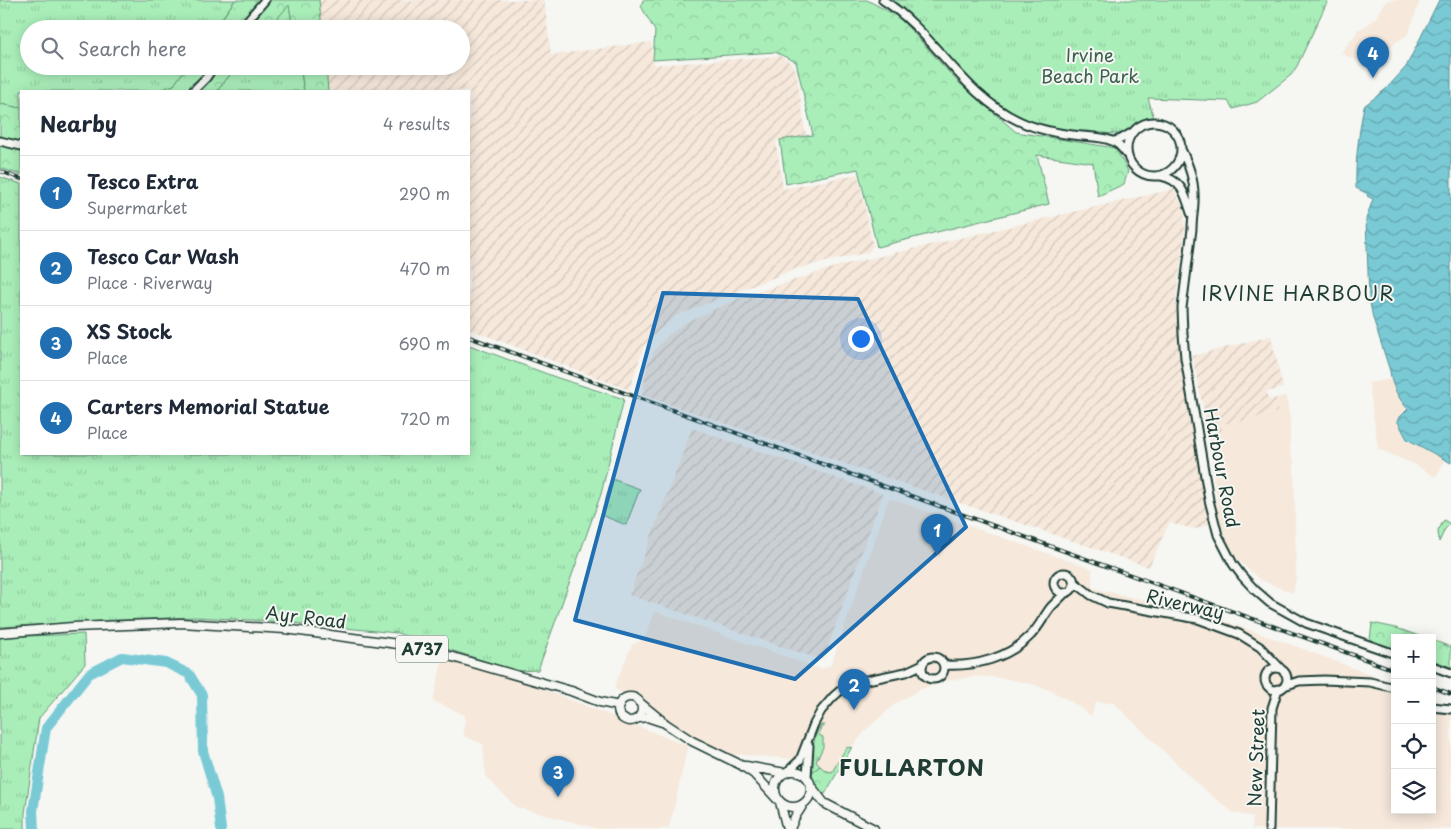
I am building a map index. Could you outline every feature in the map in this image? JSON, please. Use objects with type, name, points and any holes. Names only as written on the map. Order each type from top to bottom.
[{"type":"main road","name":"Ayr Road","points":[[0,632],[181,623],[285,629],[398,644],[442,654],[570,691],[600,702],[619,706]]},
{"type":"main road","name":"A737","points":[[619,706],[626,698],[633,698],[666,724],[692,741],[741,765],[754,774],[779,801]]},
{"type":"main road","name":"Ayr Road","points":[[600,702],[620,716]]},
{"type":"main road","points":[[639,702],[642,711],[639,718]]},
{"type":"main road","points":[[619,706],[620,716]]},
{"type":"main road","name":"A737","points":[[620,716],[628,721],[647,717],[666,724]]},
{"type":"main road","name":"A737","points":[[741,765],[786,772]]},
{"type":"main road","points":[[789,829],[775,794],[775,784],[780,775],[786,772],[798,771],[807,777],[824,803],[874,829]]},
{"type":"main road","points":[[789,829],[809,798],[812,786]]},
{"type":"main road","points":[[779,801],[790,808],[804,804],[824,803]]},
{"type":"street","points":[[247,20],[264,0]]},
{"type":"street","points":[[883,0],[913,23],[974,90],[1020,122],[1051,131],[1114,141],[1130,135],[1145,124],[1162,123],[1176,133],[1181,149],[1178,161],[1172,169],[1159,176],[1146,175],[1136,168],[1125,151],[1114,141]]},
{"type":"street","points":[[194,90],[208,75]]},
{"type":"street","points":[[1128,156],[1128,143],[1131,135],[1138,128]]},
{"type":"street","points":[[0,140],[20,146]]},
{"type":"street","name":"Harbour Road","points":[[1181,149],[1188,163],[1194,193],[1192,229],[1182,308],[1183,342],[1209,500],[1218,535],[1233,564],[1242,576],[1254,590],[1270,603],[1306,623],[1391,653]]},
{"type":"street","name":"Harbour Road","points":[[1159,176],[1167,177],[1178,183],[1182,188],[1192,216]]},
{"type":"street","points":[[944,668],[974,664],[1000,656],[1016,648],[1030,636],[1042,622],[1051,607],[1073,586],[1073,581],[1068,574],[1057,576],[1051,607]]},
{"type":"street","name":"Riverway","points":[[1073,581],[1091,595],[1108,603],[1198,619],[1239,634],[1260,647],[1283,671]]},
{"type":"street","points":[[1054,584],[1056,590],[1066,592]]},
{"type":"street","name":"Riverway","points":[[1066,592],[1091,595]]},
{"type":"street","points":[[1266,654],[1270,670]]},
{"type":"street","points":[[786,772],[800,760],[821,711],[841,690],[857,682],[906,672],[923,664],[927,659],[935,657],[942,661],[944,668],[939,678],[931,679],[925,674],[922,668],[923,664]]},
{"type":"street","points":[[1436,667],[1451,673]]},
{"type":"street","points":[[1300,681],[1275,668],[1266,675],[1266,681],[1272,688],[1281,688],[1300,681],[1370,682],[1391,687]]},
{"type":"street","points":[[1281,688],[1287,680],[1283,671]]},
{"type":"street","points":[[906,672],[925,674]]},
{"type":"street","name":"New Street","points":[[1270,829],[1272,708],[1281,688]]},
{"type":"street","points":[[1436,707],[1451,709]]},
{"type":"street","points":[[807,777],[810,733]]},
{"type":"highlighted area","points":[[663,293],[858,299],[966,527],[795,679],[575,620]]},
{"type":"shaded area","points":[[319,0],[544,0],[551,55],[651,42],[654,65],[780,56],[791,63],[796,70],[806,136],[776,141],[783,189],[858,174],[873,246],[869,252],[795,269],[676,316],[644,346],[629,390],[470,329],[470,90],[328,90],[327,75],[470,75],[470,20],[321,20]]},
{"type":"shaded area","points":[[1388,0],[1420,0],[1408,34],[1366,65],[1341,53],[1357,33],[1357,30],[1366,26],[1377,17]]},
{"type":"shaded area","points":[[1174,189],[1184,210],[1185,230],[1176,299],[1177,320],[1210,523],[1196,529],[1169,523],[1149,567],[642,395],[647,366],[654,351],[667,336],[686,322],[742,297],[838,266]]},
{"type":"shaded area","points":[[1271,336],[1283,388],[1266,392],[1269,400],[1276,398],[1278,412],[1239,422],[1221,424],[1223,432],[1209,436],[1192,356]]},
{"type":"shaded area","points":[[1391,379],[1403,404],[1408,409],[1407,439],[1445,460],[1436,477],[1414,464],[1378,449],[1369,383]]},
{"type":"shaded area","points":[[1286,396],[1290,421],[1290,452],[1294,462],[1296,577],[1293,593],[1261,580],[1233,556],[1219,520],[1209,436],[1223,432],[1220,424],[1239,422],[1278,412],[1276,398]]},
{"type":"shaded area","points":[[692,428],[883,494],[823,658],[818,659],[629,595]]},
{"type":"shaded area","points":[[889,498],[1092,569],[1092,588],[1206,615],[1391,682],[1391,814],[1436,814],[1436,700],[1451,706],[1451,829],[1252,829],[1253,817],[1234,813],[1202,788],[1114,703],[1096,702],[1091,716],[1052,691],[1032,684],[1003,678],[977,676],[945,681],[919,690],[895,704],[868,728],[852,746],[825,794],[812,772],[812,764],[795,759],[731,754],[698,739],[614,688],[632,645],[645,638],[655,611],[821,669],[831,665]]},
{"type":"shaded area","points":[[443,658],[520,680],[688,746],[668,829],[599,829],[516,807],[486,777],[483,744],[464,736],[465,715],[433,701]]},
{"type":"green space","points":[[0,0],[235,0],[221,20],[20,20],[20,75],[181,75],[174,85],[160,90],[20,90],[20,108],[0,104]]},
{"type":"green space","points":[[235,0],[319,0],[321,20],[292,20],[289,5],[276,20],[221,20]]},
{"type":"green space","points":[[643,0],[867,0],[899,17],[957,81],[1016,132],[1115,148],[1128,171],[1124,184],[1098,196],[1093,163],[1037,155],[1049,204],[877,247],[858,169],[786,184],[780,140],[813,135],[796,62],[775,52],[653,60],[655,31],[641,6]]},
{"type":"green space","name":"Irvine Beach Park","points":[[884,0],[1328,0],[1291,75],[1257,102],[1233,109],[1228,101],[1148,98],[1155,122],[1142,126],[1131,135],[1060,130],[1020,122],[974,90],[897,7]]},
{"type":"green space","points":[[289,4],[292,20],[276,20]]},
{"type":"green space","points":[[181,75],[230,75],[218,90],[160,90],[174,85]]},
{"type":"green space","points":[[230,75],[301,75],[304,90],[218,90]]},
{"type":"green space","points":[[301,75],[327,75],[328,90],[304,90]]},
{"type":"green space","points":[[0,104],[20,108],[20,175],[0,168]]},
{"type":"green space","points":[[0,177],[20,184],[20,455],[470,455],[470,345],[558,378],[624,399],[601,494],[538,670],[516,671],[397,633],[271,621],[195,617],[0,627]]},
{"type":"green space","points":[[612,479],[640,489],[626,525],[601,515]]},
{"type":"green space","points":[[1444,520],[1450,524],[1445,529],[1439,542],[1438,531]]},
{"type":"green space","points":[[1372,623],[1413,634],[1391,634],[1391,648],[1370,641]]},
{"type":"green space","points":[[84,634],[85,664],[39,718],[25,813],[25,829],[0,829],[0,637]]},
{"type":"green space","points":[[1436,641],[1451,647],[1451,667],[1436,661]]},
{"type":"green space","points":[[821,725],[824,725],[824,727],[821,727],[819,735],[823,737],[823,747],[816,762],[820,766],[812,772],[814,741]]},
{"type":"green space","points":[[852,747],[825,794],[818,790],[811,773],[820,766],[826,771],[832,772],[846,748]]},
{"type":"water","points":[[1439,0],[1451,0],[1451,463],[1407,439],[1397,420],[1408,409],[1396,392],[1373,318],[1369,298],[1366,219],[1373,199],[1356,188],[1360,126],[1364,106],[1386,89],[1406,67]]},
{"type":"waterway","points":[[34,829],[33,811],[46,728],[89,674],[122,657],[166,663],[189,674],[202,695],[203,751],[217,798],[221,829]]},
{"type":"railway","points":[[0,171],[20,179]]},
{"type":"railway","points":[[470,337],[1391,669]]},
{"type":"railway","points":[[1436,688],[1451,694]]},
{"type":"place","name":"Carters Memorial Statue","points":[[1373,78]]},
{"type":"place","name":"Tesco Extra","points":[[937,555]]},
{"type":"place","name":"Tesco Car Wash","points":[[854,710]]},
{"type":"place","name":"XS Stock","points":[[558,797]]},
{"type":"district","name":"IRVINE HARBOUR","points":[[1298,294]]},
{"type":"district","name":"FULLARTON","points":[[912,768]]}]
